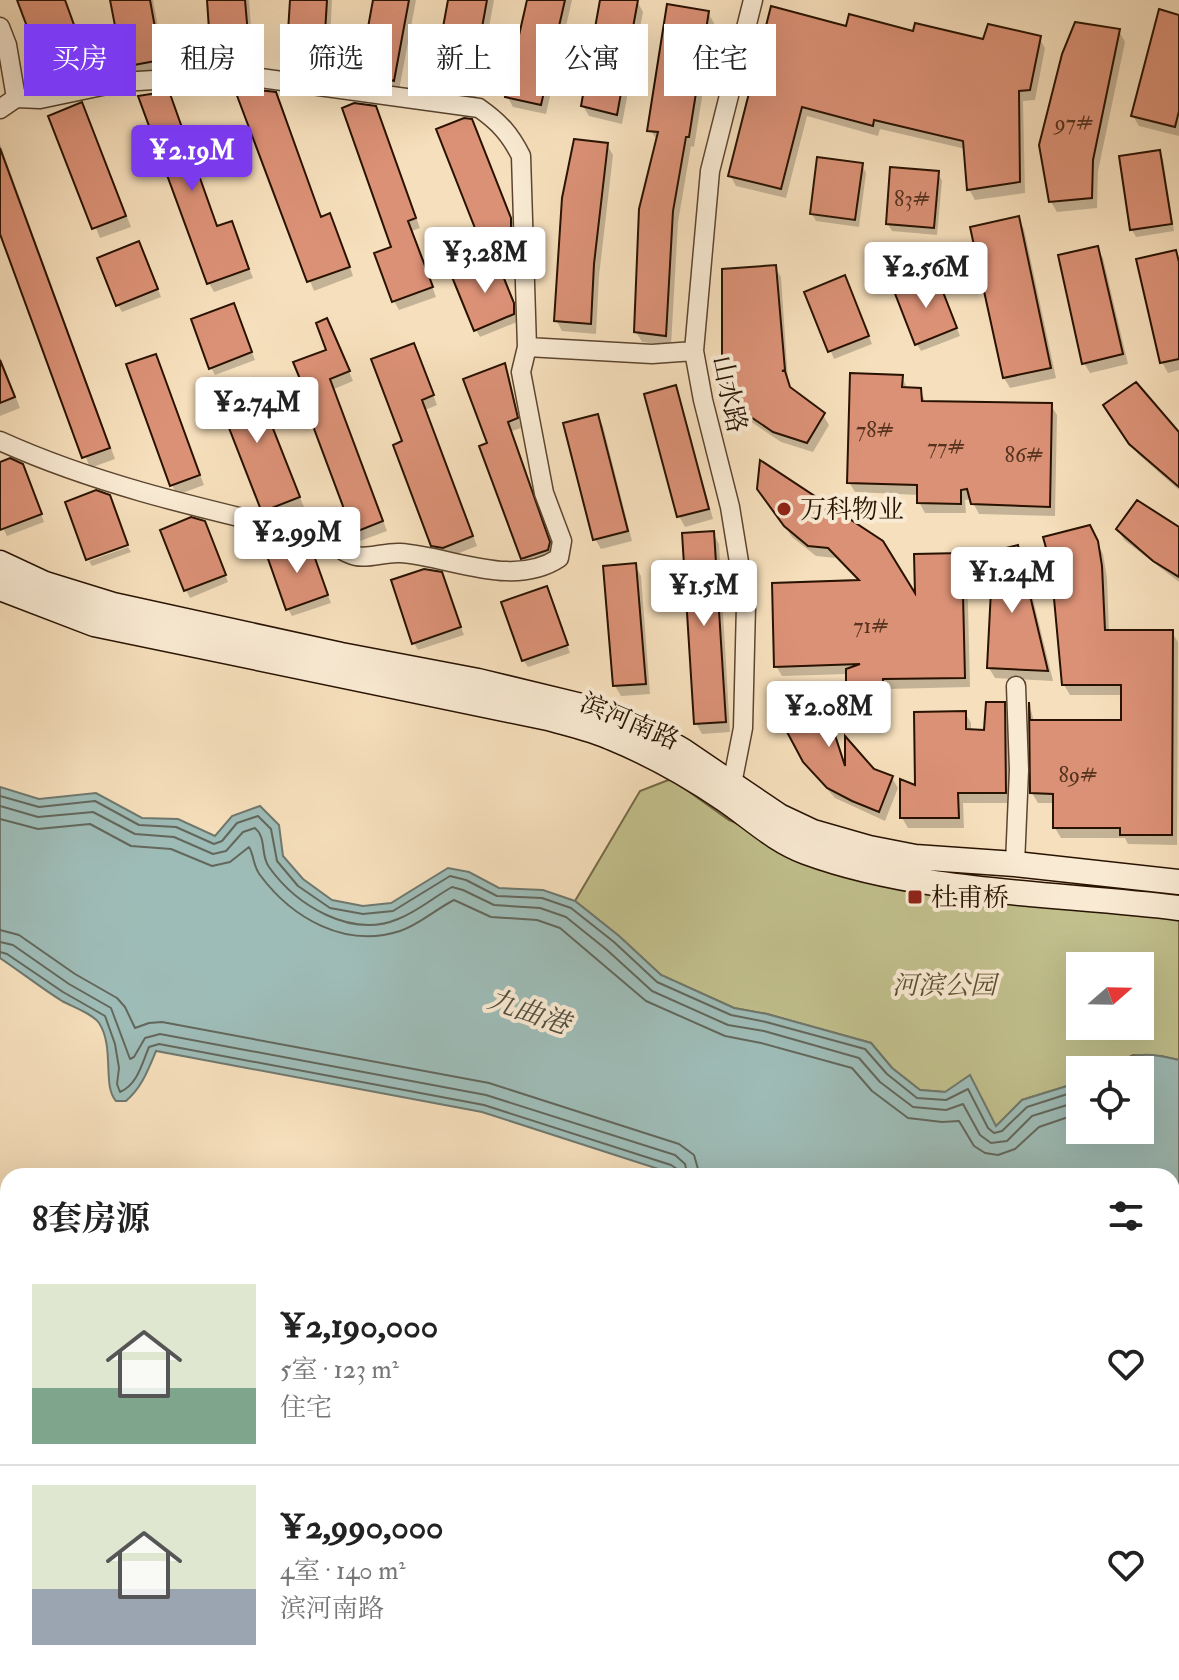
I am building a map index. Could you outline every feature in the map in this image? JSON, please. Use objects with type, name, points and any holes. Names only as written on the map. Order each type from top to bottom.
[{"type":"street","name":"山水路","points":[[728,792],[743,728],[746,605],[730,507],[694,351],[710,171],[753,0]]},
{"type":"street","points":[[0,27],[7,45],[8,104],[121,82],[238,75],[479,108],[499,122],[510,134],[521,156],[527,347],[521,372],[544,493],[562,541],[559,558],[549,564],[506,571],[401,553],[358,557],[340,551],[331,539],[158,498],[58,465],[0,441]]},
{"type":"street","points":[[527,347],[652,354],[694,351]]},
{"type":"street","points":[[0,563],[45,584],[113,605],[341,655],[478,681],[598,710],[645,729],[683,751],[728,792],[813,832],[841,840],[915,857],[1015,864],[1179,882]]},
{"type":"street","name":"滨河南路","points":[[0,588],[94,624],[370,679],[560,722],[610,737],[728,792],[769,834],[806,852],[879,872],[1025,894],[1179,908]]},
{"type":"street","points":[[1015,864],[1019,770],[1016,686]]},
{"type":"green space","name":"河滨公园","points":[[671,779],[729,820],[881,884],[1179,913],[1179,1060],[1133,1055],[1066,1056],[1066,1086],[1022,1100],[996,1127],[945,1092],[920,1090],[892,1068],[871,1043],[734,1008],[661,975],[575,901],[640,791]]},
{"type":"water","name":"九曲港","points":[[0,787],[39,799],[96,793],[142,818],[178,819],[215,836],[232,816],[260,806],[279,825],[283,856],[303,879],[332,900],[363,906],[391,903],[448,868],[469,872],[499,888],[543,890],[575,901],[661,975],[734,1008],[871,1043],[892,1068],[920,1090],[945,1092],[970,1075],[996,1126],[1022,1100],[1066,1086],[1066,1144],[1154,1144],[1154,1056],[1137,1056],[1156,1055],[1179,1060],[1179,1168],[655,1168],[482,1112],[156,1051],[136,1090],[126,1101],[116,1101],[110,1086],[104,1033],[99,1023],[0,958]]},
{"type":"building","points":[[17,0],[65,0],[74,24],[26,24]]},
{"type":"building","points":[[110,0],[150,0],[154,24],[152,62],[136,65],[136,24],[115,24]]},
{"type":"building","points":[[207,0],[245,0],[247,24],[209,24]]},
{"type":"building","points":[[290,0],[327,0],[326,24],[288,24]]},
{"type":"building","points":[[373,0],[409,0],[394,81],[392,24],[369,24]]},
{"type":"building","points":[[448,0],[487,0],[483,24],[444,24]]},
{"type":"building","points":[[527,0],[565,0],[560,24],[536,24],[536,96],[543,96],[541,105],[505,97],[520,96],[520,31]]},
{"type":"building","points":[[600,0],[638,0],[634,24],[596,24]]},
{"type":"building","points":[[667,4],[709,11],[707,24],[664,24],[664,96],[696,96],[673,211],[666,336],[634,332],[639,209],[658,132],[647,131]]},
{"type":"building","points":[[771,6],[846,26],[849,14],[913,31],[915,23],[983,39],[988,24],[1041,36],[1030,90],[1019,91],[1020,182],[967,190],[963,141],[874,120],[873,126],[802,107],[781,189],[728,176],[748,96],[776,96],[776,24],[766,24]]},
{"type":"building","points":[[1159,9],[1179,15],[1179,111],[1175,127],[1131,116]]},
{"type":"building","points":[[1075,22],[1120,29],[1093,160],[1092,198],[1049,202],[1039,145],[1062,54]]},
{"type":"building","points":[[264,91],[276,92],[321,217],[330,213],[350,267],[307,282],[237,96],[264,96]]},
{"type":"building","points":[[138,96],[171,96],[217,226],[232,221],[249,269],[207,284]]},
{"type":"building","points":[[583,96],[620,96],[617,115],[581,106]]},
{"type":"building","points":[[82,102],[126,216],[92,229],[48,116]]},
{"type":"building","points":[[354,103],[376,106],[416,218],[408,221],[433,287],[392,302],[374,253],[391,247],[342,108]]},
{"type":"building","points":[[464,118],[472,119],[511,218],[511,234],[482,246],[436,129]]},
{"type":"building","points":[[574,139],[608,143],[594,264],[591,324],[554,321],[562,198]]},
{"type":"building","points":[[0,148],[110,448],[82,458],[0,234]]},
{"type":"building","points":[[1160,150],[1172,224],[1130,230],[1119,156]]},
{"type":"building","points":[[817,157],[863,163],[855,220],[810,214]]},
{"type":"building","points":[[890,167],[939,171],[934,228],[886,224]]},
{"type":"building","points":[[1019,216],[1051,368],[1003,378],[970,227]]},
{"type":"building","points":[[139,241],[158,289],[116,306],[97,258]]},
{"type":"building","points":[[1098,246],[1123,354],[1082,364],[1058,255]]},
{"type":"building","points":[[1176,250],[1179,262],[1179,359],[1160,363],[1136,259]]},
{"type":"building","points":[[496,259],[514,303],[514,314],[474,331],[452,277]]},
{"type":"building","points":[[776,265],[785,370],[782,371],[785,371],[790,387],[825,413],[807,443],[773,432],[739,409],[722,371],[722,269]]},
{"type":"building","points":[[936,274],[957,328],[915,345],[894,291]]},
{"type":"building","points":[[845,275],[869,336],[828,352],[804,292]]},
{"type":"building","points":[[234,303],[252,352],[209,369],[191,319]]},
{"type":"building","points":[[327,318],[350,371],[330,379],[383,521],[353,533],[307,410],[312,408],[293,362],[326,350],[316,323]]},
{"type":"building","points":[[414,343],[434,395],[422,400],[473,536],[443,548],[431,546],[393,445],[402,441],[371,359]]},
{"type":"building","points":[[156,354],[200,475],[170,486],[126,364]]},
{"type":"building","points":[[0,360],[15,397],[0,403]]},
{"type":"building","points":[[505,363],[518,418],[508,422],[550,542],[548,550],[521,559],[479,446],[487,443],[463,379]]},
{"type":"building","points":[[850,373],[903,375],[902,387],[921,388],[922,401],[1052,403],[1050,507],[971,504],[967,489],[961,490],[961,504],[917,503],[917,485],[847,483]]},
{"type":"building","points":[[253,378],[300,497],[264,511],[215,392]]},
{"type":"building","points":[[1136,382],[1179,432],[1179,487],[1129,444],[1103,405]]},
{"type":"building","points":[[676,385],[709,509],[677,517],[644,394]]},
{"type":"building","points":[[598,414],[628,531],[593,540],[563,423]]},
{"type":"building","points":[[10,458],[23,464],[42,514],[0,530],[0,462]]},
{"type":"building","points":[[760,460],[883,541],[915,593],[914,554],[962,553],[965,678],[883,679],[883,686],[846,682],[846,669],[860,664],[774,667],[772,583],[859,580],[828,548],[808,546],[784,526],[757,489]]},
{"type":"building","points":[[96,490],[110,495],[128,545],[86,560],[65,502]]},
{"type":"building","points":[[1137,500],[1179,527],[1179,577],[1153,561],[1116,529]]},
{"type":"building","points":[[191,517],[205,521],[226,575],[184,591],[160,530]]},
{"type":"building","points":[[1090,525],[1098,541],[1102,566],[1105,630],[1173,630],[1172,835],[1120,835],[1120,828],[1053,828],[1053,794],[1030,793],[1029,702],[1030,720],[1121,720],[1121,685],[1062,685],[1051,566],[1043,537]]},
{"type":"building","points":[[714,531],[726,722],[694,724],[682,533]]},
{"type":"building","points":[[295,543],[311,547],[328,595],[286,610],[266,553]]},
{"type":"building","points":[[1018,545],[1048,671],[987,668],[991,590],[982,554]]},
{"type":"building","points":[[636,563],[646,684],[613,686],[603,566]]},
{"type":"building","points":[[424,569],[442,572],[461,627],[412,644],[391,580]]},
{"type":"building","points":[[547,586],[568,645],[522,661],[501,602]]},
{"type":"building","points":[[811,683],[820,689],[845,766],[845,736],[874,769],[893,776],[879,812],[827,788],[803,762],[770,700]]},
{"type":"building","points":[[986,702],[1005,702],[1006,793],[958,793],[959,818],[900,818],[900,779],[915,785],[914,712],[966,711],[966,729],[984,730]]},
{"type":"place","name":"万科物业","points":[[784,509]]},
{"type":"place","name":"杜甫桥","points":[[915,897]]}]
